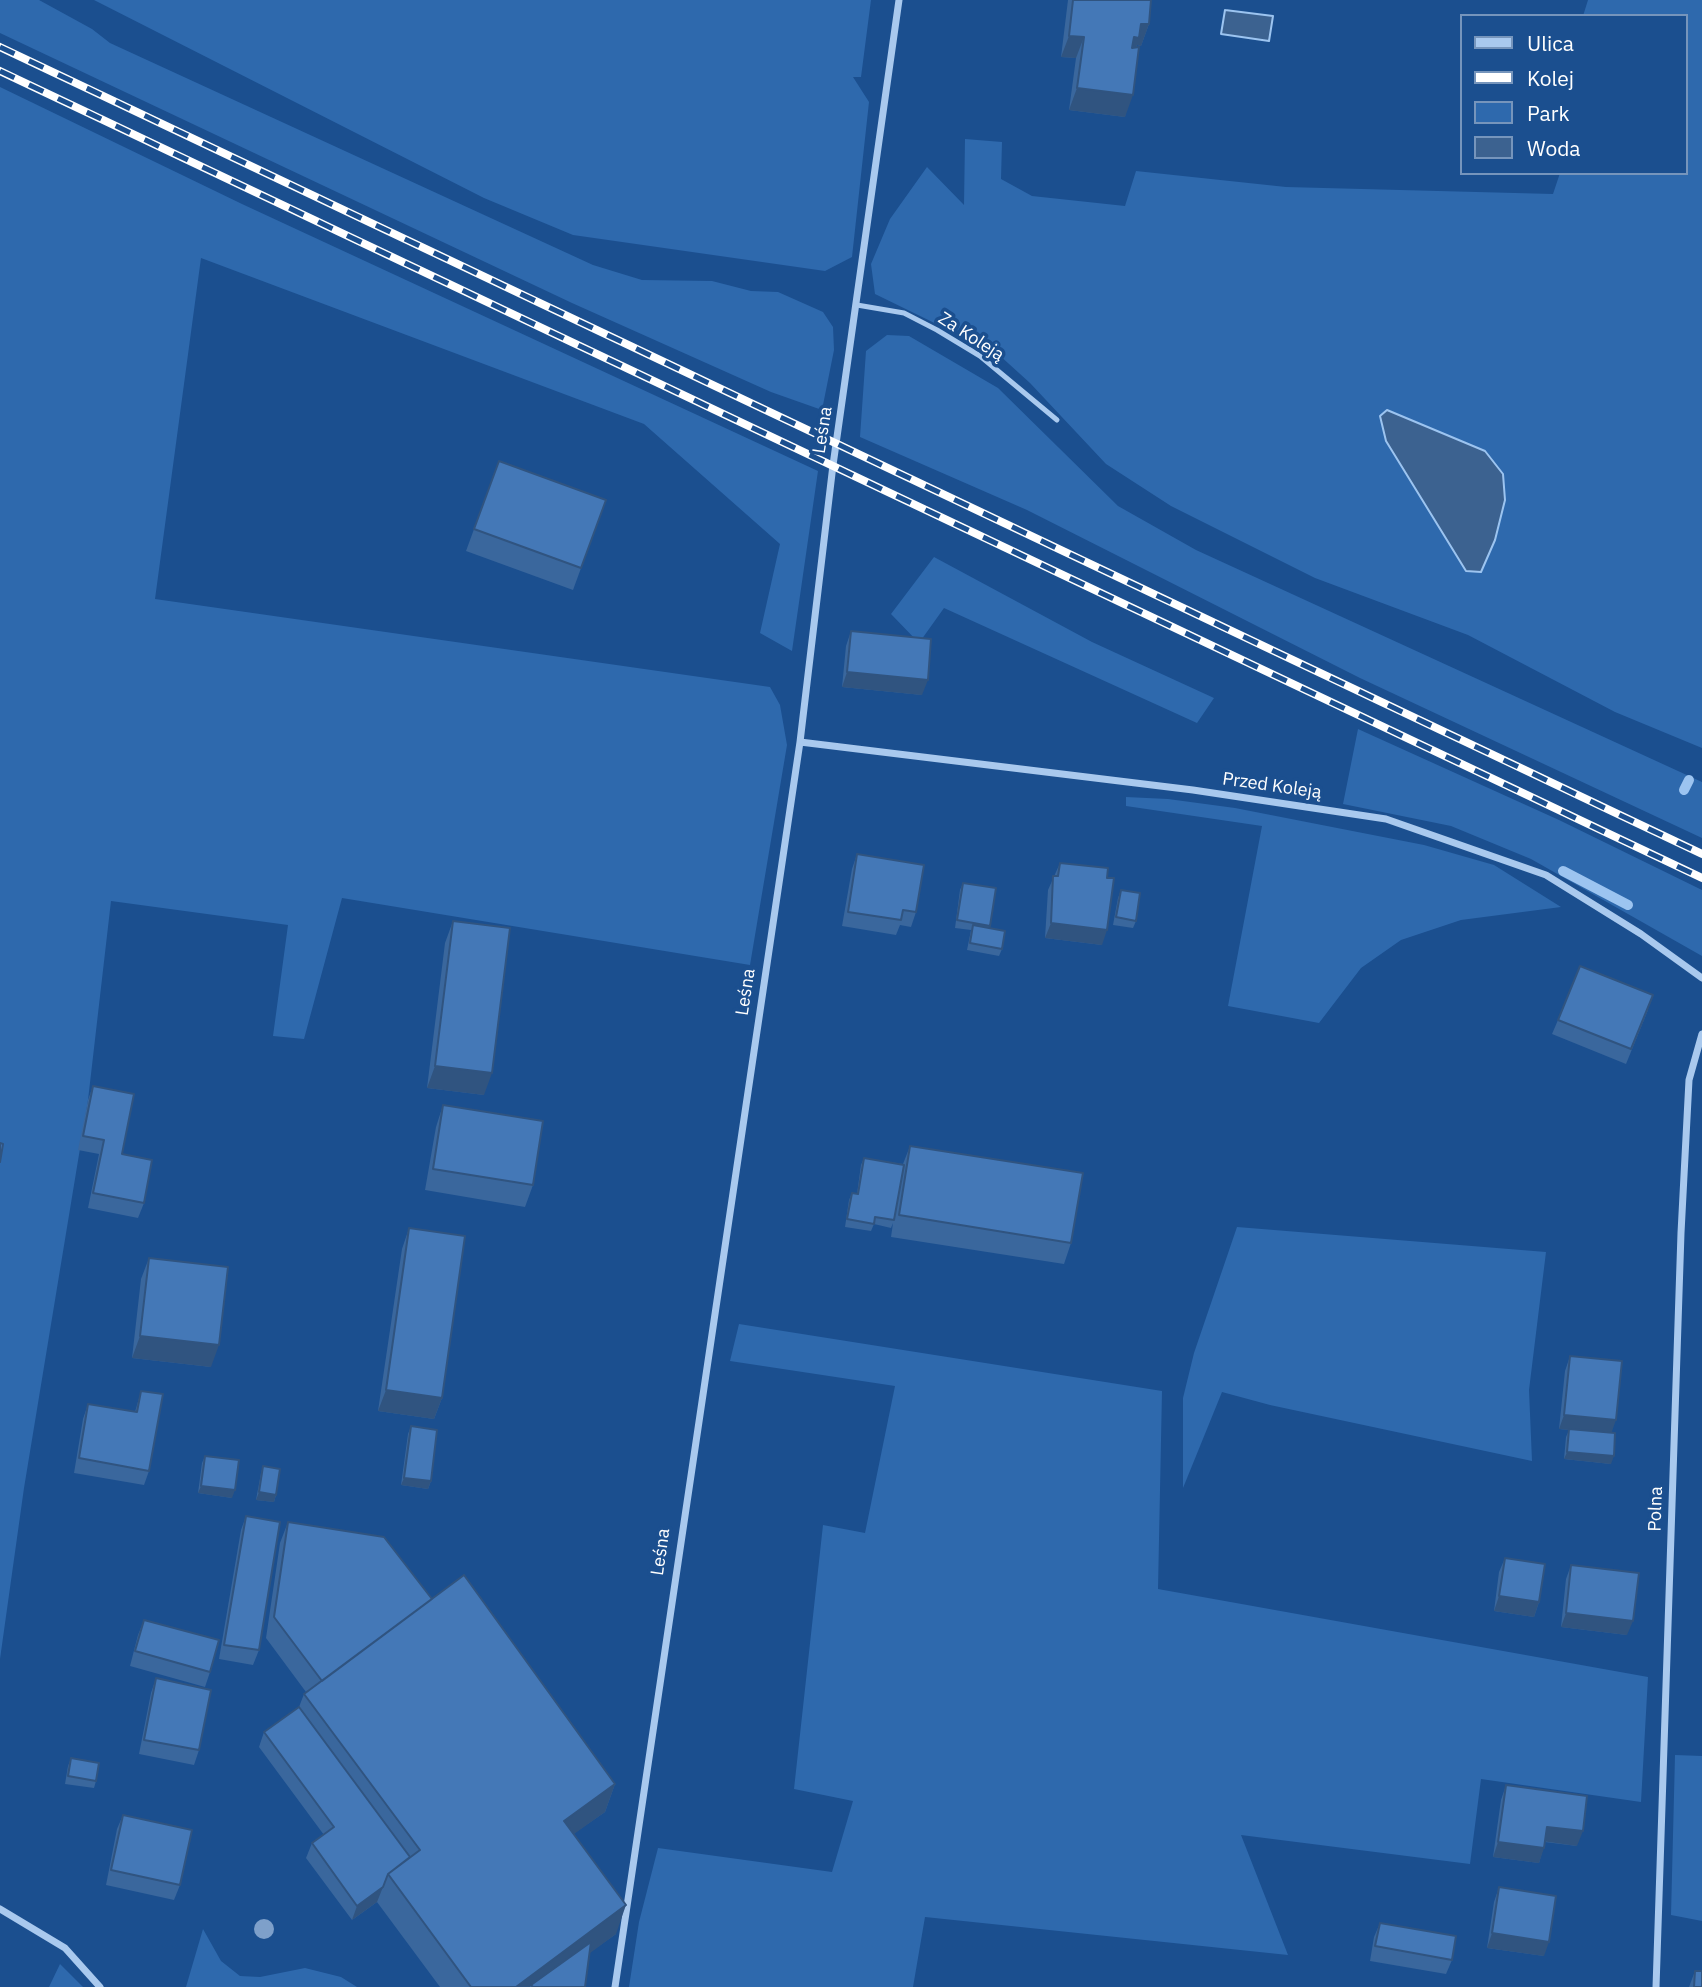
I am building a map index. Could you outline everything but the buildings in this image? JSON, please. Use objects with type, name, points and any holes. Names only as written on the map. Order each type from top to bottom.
[{"type":"street","name":"Leśna","points":[[615,1987],[800,741],[831,480],[899,0]]},
{"type":"street","name":"Przed Koleją","points":[[800,741],[1193,790],[1386,819],[1546,875],[1641,934],[1702,978]]},
{"type":"street","name":"Polna","points":[[1656,1987],[1681,1233],[1689,1080],[1702,1034]]},
{"type":"street","points":[[0,1909],[65,1948],[100,1987]]},
{"type":"lane","name":"Za Koleją","points":[[857,304],[904,313],[937,330],[980,356],[1057,420]]},
{"type":"green space","points":[[0,0],[39,0],[92,29],[110,43],[593,265],[642,280],[712,281],[751,291],[778,292],[823,312],[833,327],[834,350],[822,410],[771,392],[572,303],[0,33]]},
{"type":"green space","points":[[94,0],[871,0],[861,77],[853,77],[869,102],[852,257],[825,271],[573,235],[484,198]]},
{"type":"green space","points":[[1588,0],[1702,0],[1702,748],[1615,712],[1468,635],[1315,578],[1171,506],[1106,464],[1030,383],[998,354],[875,294],[871,264],[890,219],[927,167],[964,205],[965,139],[1002,142],[1001,179],[1032,196],[1125,206],[1136,171],[1286,187],[1553,194],[1559,175],[1688,175],[1688,14],[1584,14]]},
{"type":"green space","points":[[0,87],[242,204],[818,471],[792,651],[760,633],[780,544],[644,424],[201,258],[155,599],[770,687],[780,705],[787,745],[750,965],[342,898],[304,1039],[273,1036],[288,925],[111,901],[88,1100],[24,1488],[0,1659]]},
{"type":"green space","points":[[887,335],[909,336],[998,388],[1118,506],[1196,550],[1702,782],[1702,838],[1360,678],[1027,510],[860,437],[866,351]]},
{"type":"green space","points":[[934,557],[1092,642],[1214,698],[1197,723],[944,608],[919,643],[891,614]]},
{"type":"green space","points":[[1358,729],[1559,820],[1702,890],[1702,956],[1531,859],[1451,826],[1343,804]]},
{"type":"green space","points":[[1126,797],[1168,799],[1235,808],[1424,845],[1494,865],[1561,907],[1461,920],[1401,940],[1361,968],[1319,1023],[1228,1006],[1262,826],[1126,806]]},
{"type":"green space","points":[[1237,1227],[1546,1252],[1529,1390],[1532,1461],[1270,1405],[1222,1392],[1183,1488],[1183,1398],[1194,1353]]},
{"type":"green space","points":[[739,1324],[1162,1391],[1158,1589],[1648,1677],[1641,1802],[1481,1779],[1470,1864],[1241,1835],[1288,1955],[925,1917],[913,1987],[629,1987],[639,1922],[658,1848],[832,1872],[853,1801],[794,1789],[823,1525],[865,1533],[895,1386],[730,1361]]},
{"type":"green space","points":[[1675,1755],[1702,1756],[1702,1921],[1671,1915]]},
{"type":"green space","points":[[203,1929],[221,1961],[240,1976],[260,1977],[305,1968],[341,1977],[357,1987],[186,1987]]},
{"type":"green space","points":[[60,1964],[83,1987],[49,1987]]},
{"type":"water","points":[[1225,10],[1273,16],[1269,41],[1221,34]]},
{"type":"water","points":[[1387,410],[1485,451],[1503,474],[1505,500],[1495,540],[1481,572],[1466,571],[1386,441],[1380,416]]},
{"type":"waterway","points":[[1684,790],[1689,780]]},
{"type":"waterway","points":[[1563,871],[1628,905]]},
{"type":"railway","points":[[0,47],[1702,854]]},
{"type":"railway","points":[[0,71],[1702,878]]}]
